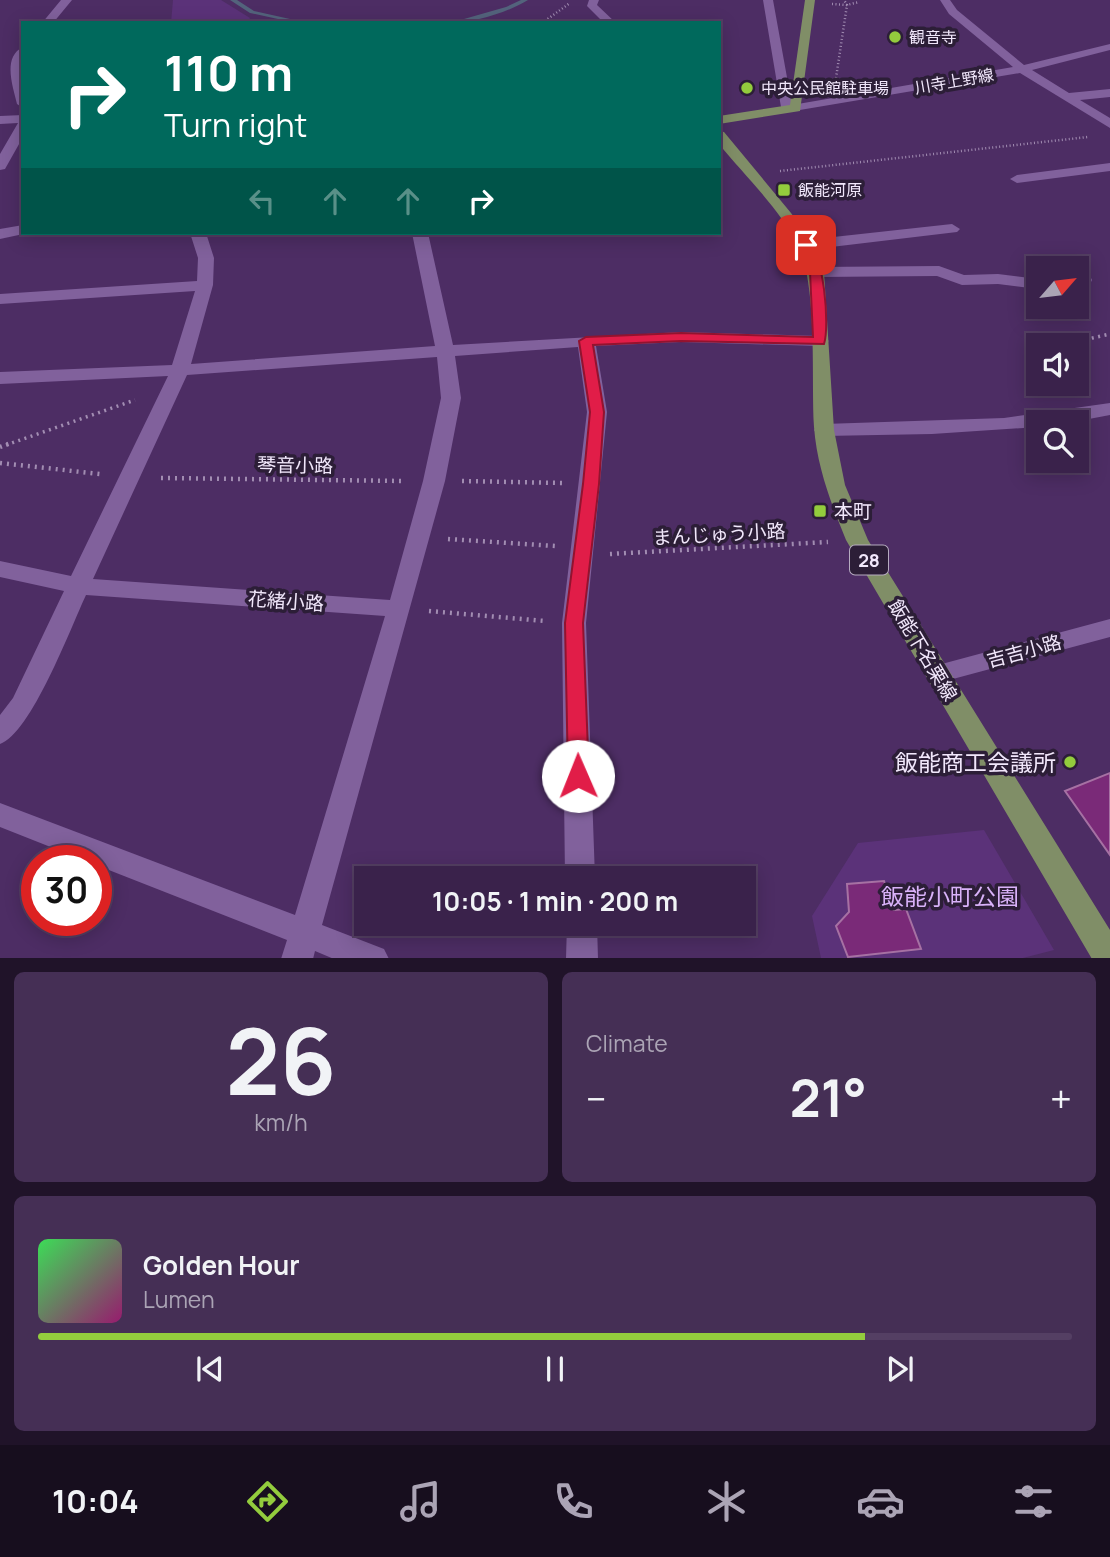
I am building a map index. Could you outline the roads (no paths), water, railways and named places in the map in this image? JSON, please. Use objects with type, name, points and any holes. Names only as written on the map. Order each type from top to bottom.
[{"type":"main road","points":[[721,120],[791,109],[810,0]]},
{"type":"main road","name":"飯能下名栗線","points":[[721,137],[786,216],[806,245],[816,272],[824,430],[834,485],[857,540],[1110,958]]},
{"type":"street","points":[[49,21],[67,0]]},
{"type":"street","points":[[594,0],[592,6],[609,21]]},
{"type":"street","points":[[768,0],[791,109]]},
{"type":"street","points":[[945,0],[953,12],[1022,69],[1110,124]]},
{"type":"street","name":"川寺上野線","points":[[791,109],[1022,69],[1110,47]]},
{"type":"street","points":[[21,55],[15,71],[21,96]]},
{"type":"street","points":[[1067,97],[1110,93]]},
{"type":"street","points":[[0,120],[21,119]]},
{"type":"street","points":[[0,166],[21,129]]},
{"type":"street","points":[[1017,179],[1110,167]]},
{"type":"street","points":[[806,245],[952,229]]},
{"type":"street","points":[[0,234],[21,230]]},
{"type":"street","points":[[0,734],[23,704],[175,378],[205,285],[206,258],[199,235]]},
{"type":"street","points":[[302,946],[434,481],[451,398],[445,349],[420,235]]},
{"type":"street","points":[[816,272],[939,271],[962,280],[998,279],[1026,282]]},
{"type":"street","points":[[0,299],[205,285]]},
{"type":"street","points":[[0,378],[175,378],[445,349],[586,341],[681,337],[820,341]]},
{"type":"street","points":[[580,866],[574,623],[597,412],[586,341]]},
{"type":"street","points":[[824,430],[965,429],[1110,409]]},
{"type":"street","name":"花緒小路","points":[[0,569],[79,586],[399,609]]},
{"type":"street","name":"吉吉小路","points":[[938,674],[1110,628]]},
{"type":"street","points":[[0,815],[302,946],[373,958]]},
{"type":"street","points":[[582,936],[582,958]]},
{"type":"waterway","points":[[233,0],[252,12],[295,21]]},
{"type":"waterway","points":[[460,21],[508,8],[525,0]]},
{"type":"place","name":"観音寺","points":[[895,37]]},
{"type":"place","name":"中央公民館駐車場","points":[[747,88]]},
{"type":"place","name":"飯能河原","points":[[784,190]]},
{"type":"place","name":"本町","points":[[820,511]]},
{"type":"place","name":"飯能商工会議所","points":[[1070,762]]},
{"type":"park label","name":"飯能小町公園","points":[[950,896]]}]
